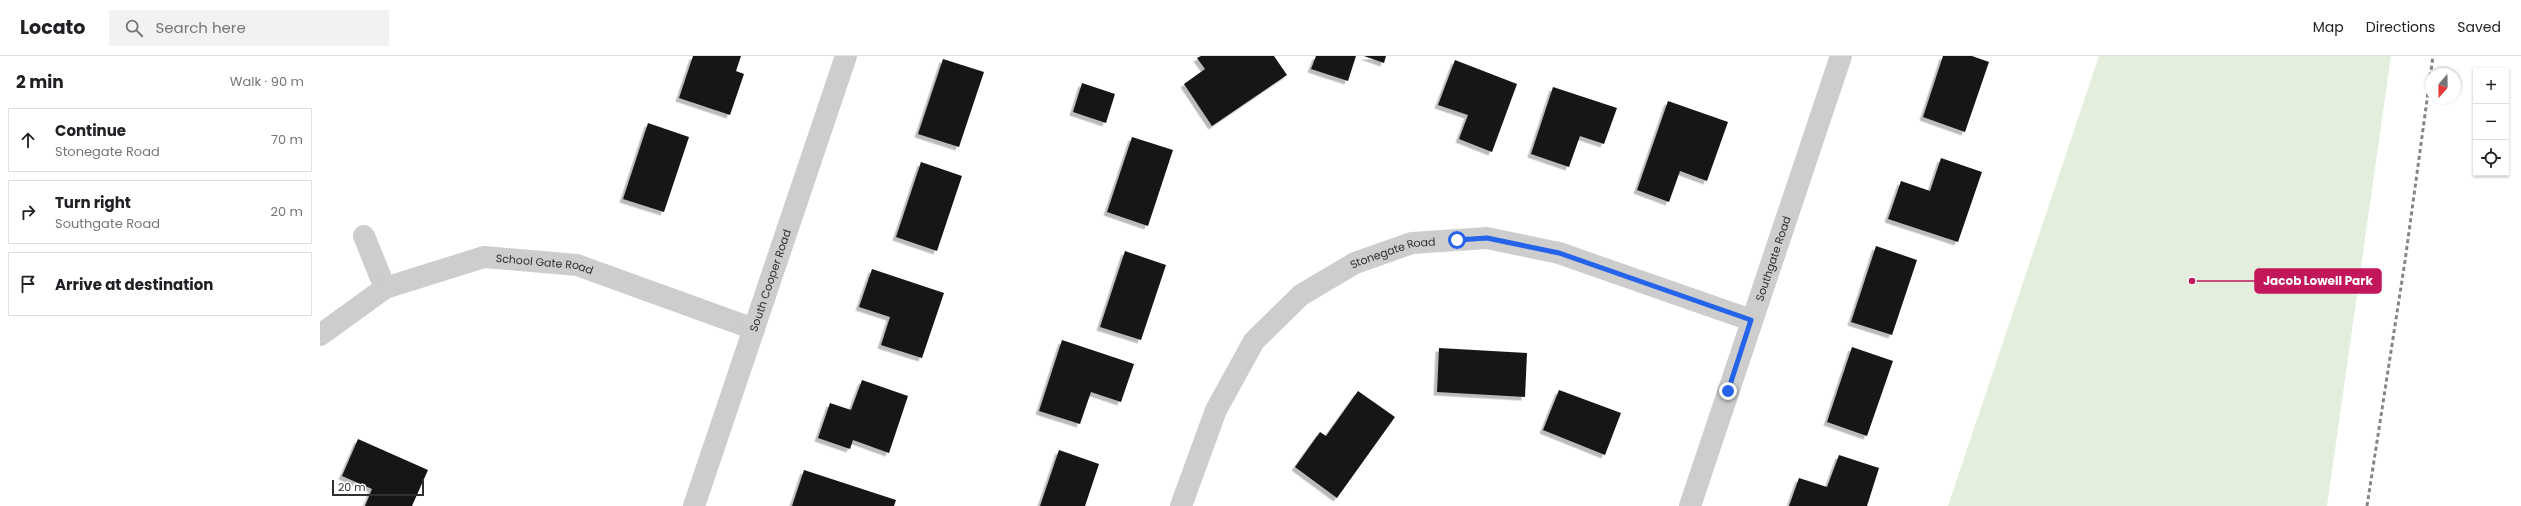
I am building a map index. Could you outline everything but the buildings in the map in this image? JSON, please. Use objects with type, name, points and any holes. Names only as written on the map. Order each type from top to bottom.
[{"type":"street","name":"South Cooper Road","points":[[694,506],[846,56]]},
{"type":"street","name":"Southgate Road","points":[[1690,506],[1751,320],[1841,56]]},
{"type":"street","points":[[364,236],[385,288]]},
{"type":"street","name":"Stonegate Road","points":[[1181,506],[1216,410],[1254,341],[1301,295],[1355,263],[1412,243],[1487,238],[1559,253],[1751,320]]},
{"type":"street","name":"School Gate Road","points":[[320,335],[385,288],[484,257],[577,265],[754,329]]},
{"type":"green space","points":[[2099,56],[2391,56],[2327,506],[1948,506]]},
{"type":"railway","points":[[2367,506],[2405,261],[2433,56]]},
{"type":"place","name":"Jacob Lowell Park","points":[[2192,281]]},
{"type":"route","points":[[1457,240],[1487,238],[1559,253],[1751,320],[1728,391]]}]
